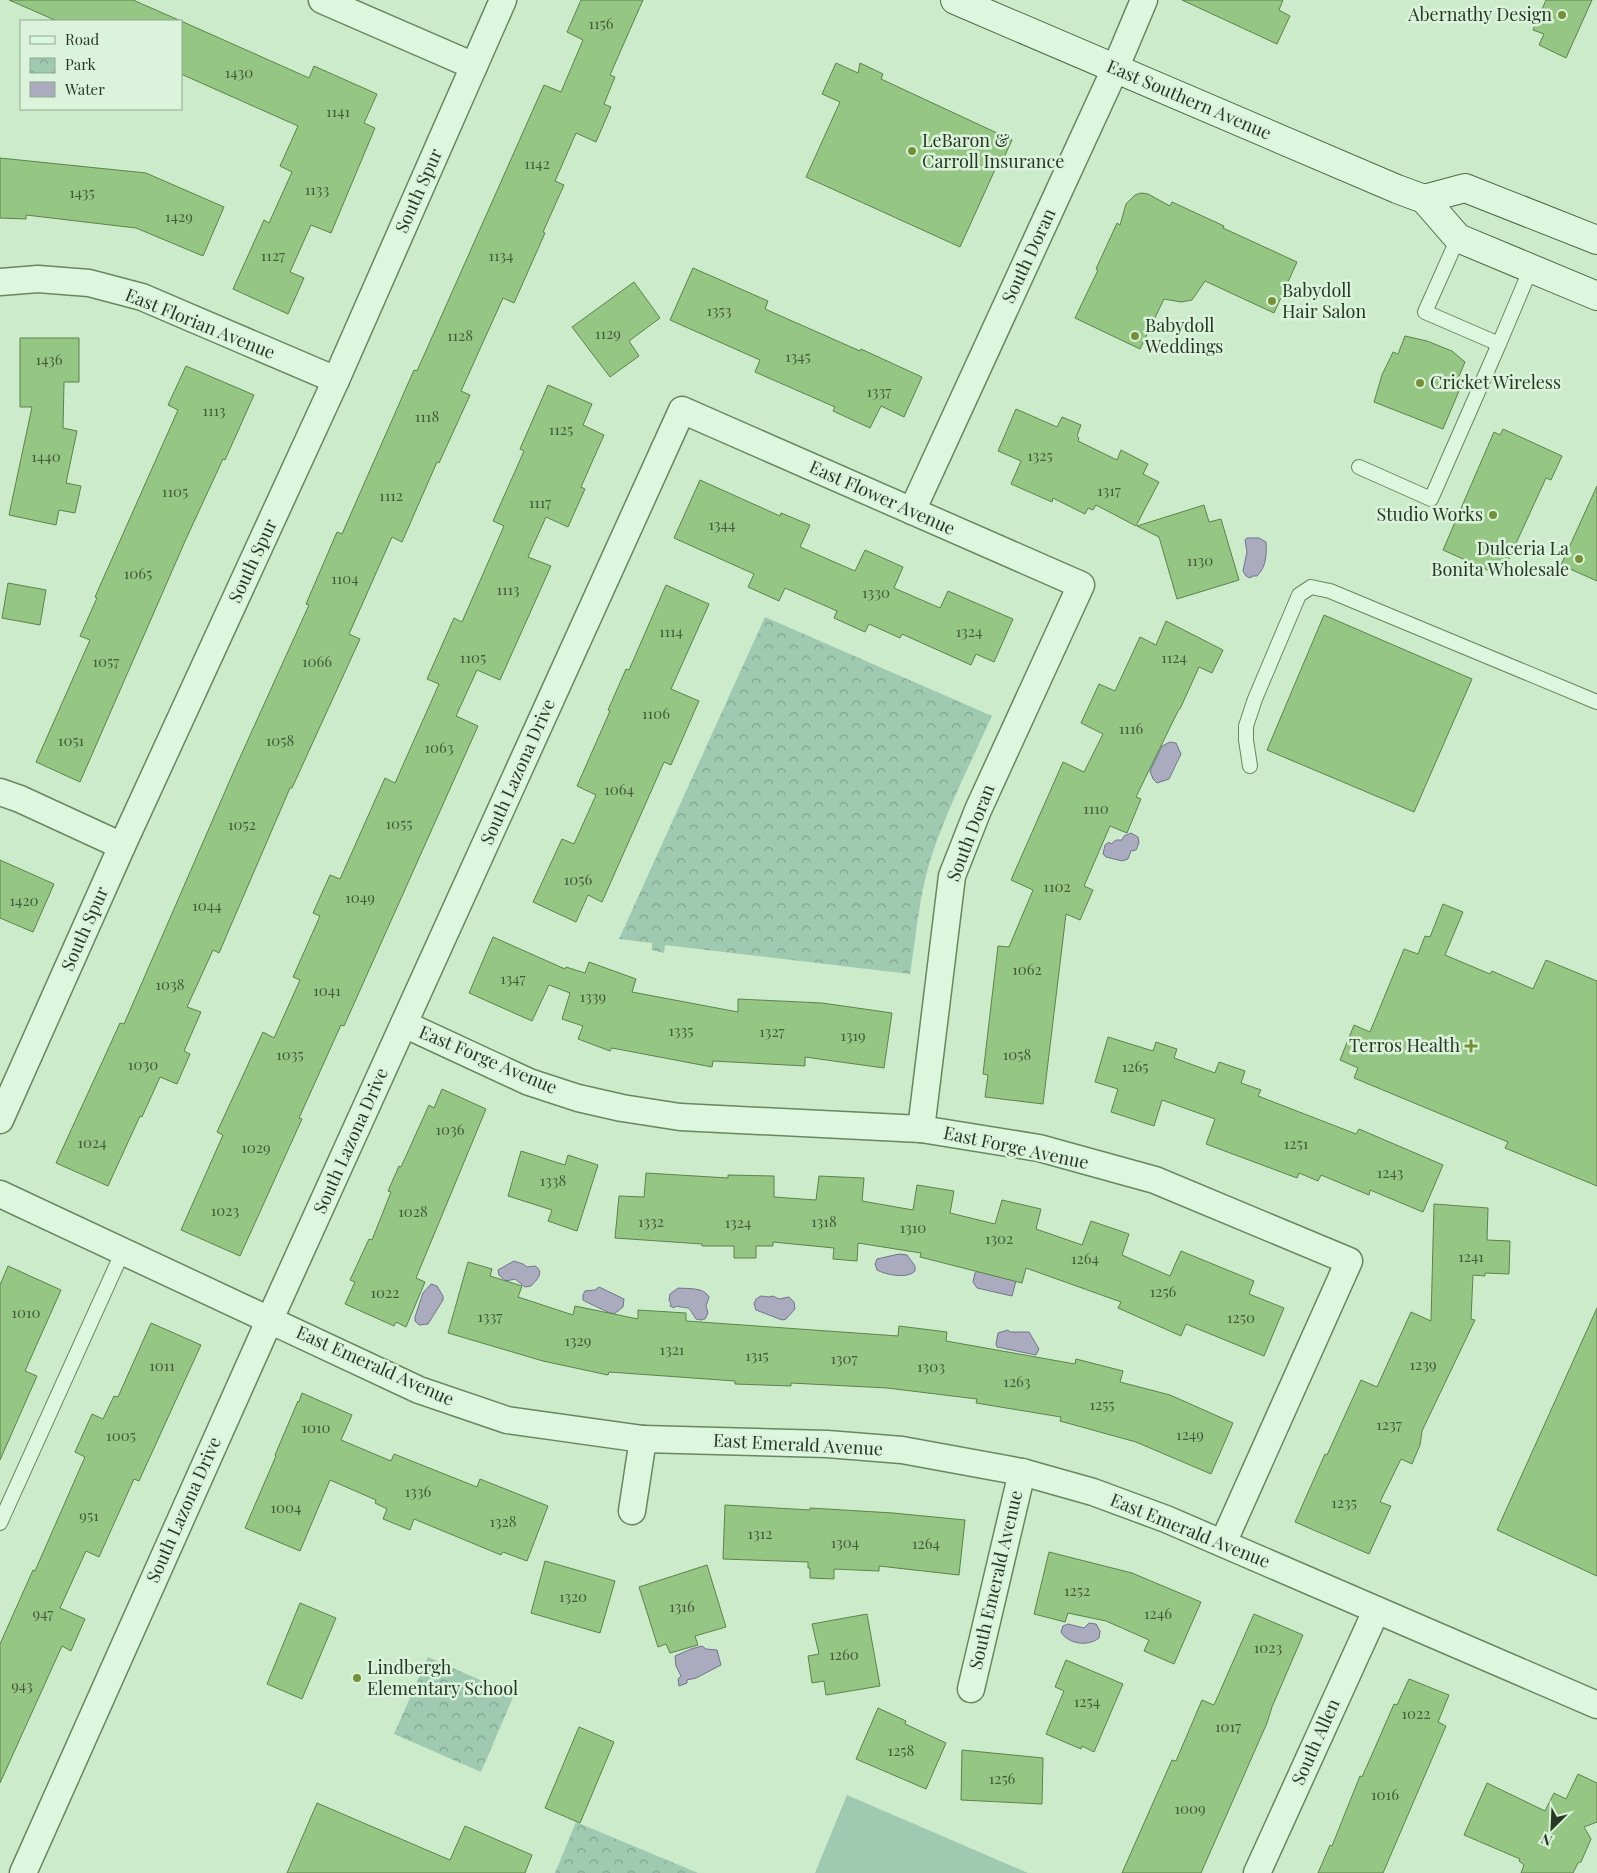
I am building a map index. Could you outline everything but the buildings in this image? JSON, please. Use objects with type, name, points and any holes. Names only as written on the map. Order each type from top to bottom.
[{"type":"main road","name":"East Southern Avenue","points":[[955,0],[1424,199],[1458,238],[1597,296]]},
{"type":"main road","points":[[1424,199],[1465,188],[1597,240]]},
{"type":"main road","points":[[1531,268],[1569,268],[1597,277]]},
{"type":"street","points":[[322,0],[474,66]]},
{"type":"street","name":"South Spur","points":[[0,1120],[122,846],[336,380],[503,0]]},
{"type":"street","name":"South Doran","points":[[912,511],[1115,69],[1144,0]]},
{"type":"street","name":"East Florian Avenue","points":[[0,282],[38,279],[89,283],[142,298],[336,380]]},
{"type":"street","name":"East Flower Avenue","points":[[682,410],[1081,585]]},
{"type":"street","name":"South Lazona Drive","points":[[23,1873],[270,1319],[682,410]]},
{"type":"street","name":"South Doran","points":[[921,1129],[952,876],[978,810],[1081,585]]},
{"type":"street","points":[[0,792],[20,798],[122,846]]},
{"type":"street","name":"East Forge Avenue","points":[[404,1024],[529,1082],[578,1098],[622,1108],[680,1117],[921,1129],[1038,1148],[1155,1180],[1349,1262],[1223,1543]]},
{"type":"street","name":"East Emerald Avenue","points":[[0,1194],[419,1390],[507,1420],[643,1438],[828,1444],[902,1450],[1022,1472],[1093,1492],[1223,1543],[1597,1706]]},
{"type":"street","points":[[632,1511],[643,1438]]},
{"type":"street","name":"South Emerald Avenue","points":[[970,1689],[1022,1472]]},
{"type":"street","name":"South Allen","points":[[1257,1873],[1376,1611]]},
{"type":"lane","points":[[1458,238],[1425,312],[1499,344]]},
{"type":"lane","points":[[1359,467],[1431,498],[1531,268]]},
{"type":"lane","points":[[1250,766],[1246,726],[1255,699],[1299,595],[1311,587],[1330,591],[1597,702]]},
{"type":"lane","points":[[0,1523],[123,1251]]},
{"type":"green space","points":[[765,617],[992,716],[936,842],[920,903],[910,974],[665,945],[664,953],[652,950],[652,943],[619,939]]},
{"type":"green space","points":[[428,1657],[514,1695],[481,1772],[394,1734]]},
{"type":"green space","points":[[847,1795],[1028,1873],[815,1873]]},
{"type":"green space","points":[[576,1822],[698,1873],[555,1873]]},
{"type":"water","points":[[1247,538],[1259,538],[1266,542],[1264,565],[1257,576],[1250,578],[1243,571],[1247,552],[1245,540]]},
{"type":"water","points":[[1170,742],[1176,743],[1181,754],[1169,779],[1157,783],[1150,771],[1162,746]]},
{"type":"water","points":[[1131,833],[1138,837],[1139,843],[1136,850],[1131,851],[1128,859],[1122,861],[1106,857],[1103,854],[1105,845],[1109,842],[1111,844],[1116,840],[1122,840],[1124,836]]},
{"type":"water","points":[[899,1254],[907,1255],[915,1266],[915,1271],[902,1276],[877,1270],[875,1264],[877,1259]]},
{"type":"water","points":[[514,1261],[527,1267],[535,1266],[538,1268],[539,1276],[531,1286],[525,1287],[515,1279],[506,1281],[499,1275],[498,1270]]},
{"type":"water","points":[[978,1271],[1016,1281],[1012,1296],[977,1288],[973,1282],[975,1273]]},
{"type":"water","points":[[431,1284],[437,1286],[443,1296],[443,1300],[428,1324],[419,1325],[415,1321],[415,1317],[423,1293]]},
{"type":"water","points":[[599,1287],[624,1299],[623,1307],[614,1314],[583,1300],[585,1291],[595,1290]]},
{"type":"water","points":[[678,1288],[695,1289],[707,1294],[709,1297],[706,1306],[708,1313],[705,1319],[696,1319],[689,1308],[676,1306],[674,1308],[670,1306],[670,1294]]},
{"type":"water","points":[[761,1296],[773,1296],[779,1299],[789,1297],[794,1302],[795,1309],[786,1319],[782,1320],[756,1310],[754,1304],[756,1299]]},
{"type":"water","points":[[1008,1330],[1010,1332],[1029,1332],[1039,1349],[1036,1355],[997,1347],[998,1333]]},
{"type":"water","points":[[1089,1623],[1096,1624],[1100,1631],[1099,1638],[1089,1643],[1073,1642],[1061,1632],[1063,1626],[1068,1624],[1084,1628]]},
{"type":"water","points":[[702,1646],[706,1649],[717,1650],[721,1665],[696,1678],[687,1680],[687,1683],[679,1686],[678,1679],[681,1676],[676,1666],[675,1656]]},
{"type":"place","name":"Abernathy Design","points":[[1562,15]]},
{"type":"place","name":"LeBaron & Carroll Insurance","points":[[912,151]]},
{"type":"place","name":"Babydoll Hair Salon","points":[[1272,301]]},
{"type":"place","name":"Babydoll Weddings","points":[[1135,336]]},
{"type":"place","name":"Cricket Wireless","points":[[1420,383]]},
{"type":"place","name":"Studio Works","points":[[1493,515]]},
{"type":"place","name":"Dulceria La Bonita Wholesale","points":[[1579,559]]},
{"type":"place","name":"Terros Health","points":[[1471,1046]]},
{"type":"place","name":"Lindbergh Elementary School","points":[[357,1678]]}]
